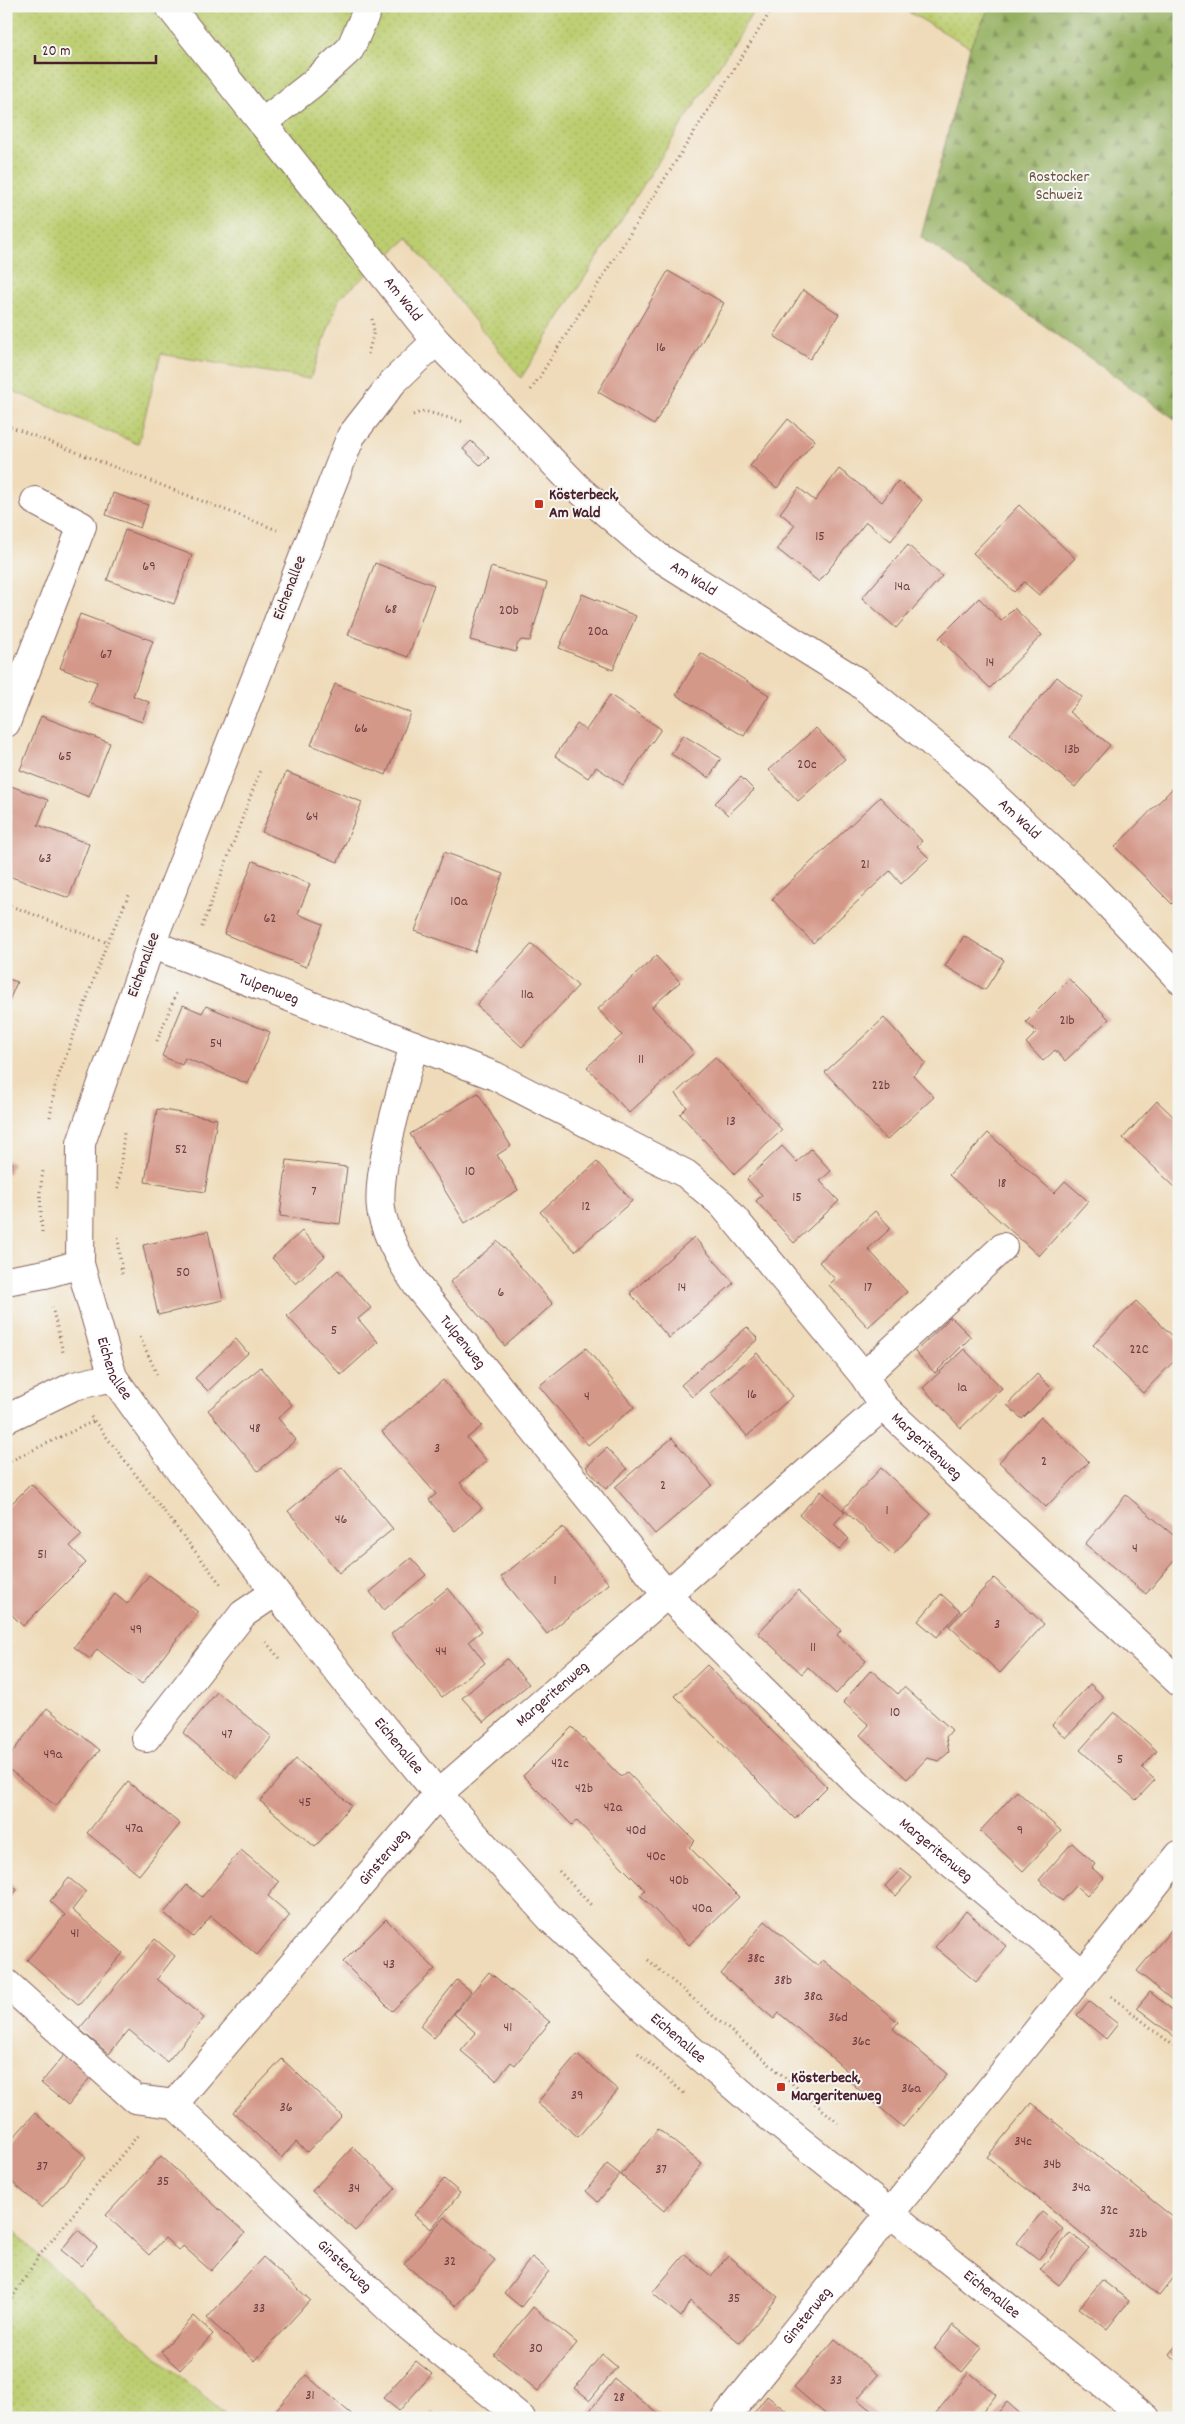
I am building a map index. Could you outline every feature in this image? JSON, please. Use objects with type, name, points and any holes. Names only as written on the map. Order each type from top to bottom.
[{"type":"street","name":"Am Wald","points":[[169,6],[436,341],[581,491],[657,556],[858,682],[975,778],[1094,889],[1179,979]]},
{"type":"street","points":[[262,123],[312,84],[350,49],[369,6]]},
{"type":"street","name":"Eichenallee","points":[[436,341],[393,382],[351,436],[151,944],[81,1144],[80,1264],[113,1377],[176,1465],[274,1593],[438,1794],[551,1919],[644,2009],[760,2109],[1146,2418]]},
{"type":"street","points":[[6,723],[82,526],[35,501]]},
{"type":"street","name":"Tulpenweg","points":[[151,944],[495,1076],[686,1174],[722,1204],[864,1376],[883,1406]]},
{"type":"street","name":"Tulpenweg","points":[[414,1046],[382,1171],[381,1213],[394,1250],[418,1287],[668,1596]]},
{"type":"street","points":[[864,1376],[1003,1247]]},
{"type":"street","points":[[6,1281],[45,1274],[80,1264]]},
{"type":"street","points":[[7,1417],[74,1386],[113,1377]]},
{"type":"street","name":"Margeritenweg","points":[[438,1794],[668,1596],[883,1406],[1179,1682]]},
{"type":"street","points":[[146,1738],[243,1614],[274,1593]]},
{"type":"street","name":"Margeritenweg","points":[[668,1596],[863,1788],[1083,1974]]},
{"type":"street","name":"Ginsterweg","points":[[438,1794],[174,2104],[401,2320],[521,2418]]},
{"type":"street","points":[[891,2214],[1083,1974],[1177,1862]]},
{"type":"street","points":[[6,1983],[135,2099],[174,2104]]},
{"type":"street","name":"Ginsterweg","points":[[725,2418],[891,2214]]},
{"type":"path","points":[[512,420],[774,6]]},
{"type":"path","points":[[363,361],[369,353],[374,331],[370,300],[390,283]]},
{"type":"path","points":[[406,417],[424,411],[466,423]]},
{"type":"path","points":[[6,425],[308,542]]},
{"type":"path","points":[[271,538],[279,520]]},
{"type":"path","points":[[154,1049],[262,767]]},
{"type":"path","points":[[49,1124],[55,1086],[107,943],[134,886]]},
{"type":"path","points":[[6,904],[107,943],[151,944]]},
{"type":"path","points":[[117,1197],[125,1129]]},
{"type":"path","points":[[44,1163],[40,1192],[45,1274],[58,1334],[74,1386],[94,1421],[243,1614],[281,1660]]},
{"type":"path","points":[[118,1236],[123,1283]]},
{"type":"path","points":[[137,1329],[161,1383]]},
{"type":"path","points":[[6,1463],[94,1421]]},
{"type":"path","points":[[557,1869],[596,1911]]},
{"type":"path","points":[[645,1958],[846,2129]]},
{"type":"path","points":[[1083,1974],[1179,2050]]},
{"type":"path","points":[[633,2049],[692,2100]]},
{"type":"path","points":[[6,2307],[39,2256],[152,2118],[174,2104]]},
{"type":"green space","points":[[6,6],[757,6],[521,378],[408,238],[339,299],[310,379],[161,354],[138,444],[6,388]]},
{"type":"green space","points":[[898,6],[990,6],[970,47]]},
{"type":"green space","name":"Rostocker Schweiz","points":[[990,6],[1179,6],[1179,422],[921,237],[970,47]]},
{"type":"green space","points":[[6,2224],[39,2256],[229,2418],[6,2418]]},
{"type":"building","points":[[668,271],[724,303],[654,425],[598,392]]},
{"type":"building","points":[[803,290],[839,314],[810,359],[774,336]]},
{"type":"building","points":[[788,419],[815,440],[777,488],[750,466]]},
{"type":"building","points":[[471,441],[489,458],[481,466],[463,449]]},
{"type":"building","points":[[839,469],[882,502],[898,481],[922,500],[891,541],[866,522],[819,582],[777,549],[795,525],[780,513],[799,488],[815,501]]},
{"type":"building","points":[[113,493],[148,505],[140,528],[106,515]]},
{"type":"building","points":[[1019,505],[1075,558],[1039,595],[1024,582],[1014,592],[973,553]]},
{"type":"building","points":[[125,530],[192,555],[174,604],[107,580]]},
{"type":"building","points":[[908,545],[942,576],[896,628],[862,598]]},
{"type":"building","points":[[375,563],[434,585],[408,657],[348,635]]},
{"type":"building","points":[[491,567],[547,583],[530,641],[521,640],[517,645],[516,652],[470,640]]},
{"type":"building","points":[[582,594],[636,616],[613,670],[559,648]]},
{"type":"building","points":[[979,598],[1001,621],[1014,608],[1042,635],[990,688],[939,638]]},
{"type":"building","points":[[80,614],[153,641],[133,696],[149,702],[142,722],[89,703],[97,682],[60,668]]},
{"type":"building","points":[[701,653],[769,695],[744,736],[676,695]]},
{"type":"building","points":[[1057,677],[1082,697],[1069,712],[1110,745],[1075,787],[1010,734]]},
{"type":"building","points":[[335,684],[411,713],[386,775],[311,745]]},
{"type":"building","points":[[610,695],[661,729],[623,785],[596,767],[588,778],[555,756],[577,724],[586,730]]},
{"type":"building","points":[[41,716],[110,743],[89,797],[20,770]]},
{"type":"building","points":[[816,728],[845,759],[798,801],[769,770]]},
{"type":"building","points":[[683,735],[721,758],[709,778],[671,754]]},
{"type":"building","points":[[286,772],[362,802],[338,862],[262,832]]},
{"type":"building","points":[[741,777],[754,790],[728,815],[715,803]]},
{"type":"building","points":[[11,786],[48,800],[38,825],[89,844],[69,898],[6,875],[6,830],[12,816],[6,814],[6,799]]},
{"type":"building","points":[[1173,788],[1179,793],[1179,897],[1172,904],[1115,847]]},
{"type":"building","points":[[880,797],[922,841],[917,846],[929,858],[901,884],[890,871],[813,943],[772,899]]},
{"type":"building","points":[[444,852],[503,874],[475,952],[415,931]]},
{"type":"building","points":[[253,861],[310,884],[298,914],[323,924],[306,967],[224,934]]},
{"type":"building","points":[[964,936],[1004,960],[985,990],[945,966]]},
{"type":"building","points":[[532,944],[578,986],[522,1047],[476,1005]]},
{"type":"building","points":[[656,956],[680,982],[652,1007],[694,1053],[629,1113],[587,1067],[622,1035],[598,1009]]},
{"type":"building","points":[[6,978],[17,982],[6,1008]]},
{"type":"building","points":[[1069,979],[1109,1019],[1065,1061],[1055,1050],[1043,1061],[1026,1043],[1037,1032],[1026,1022]]},
{"type":"building","points":[[183,1005],[202,1013],[206,1006],[270,1032],[248,1084],[185,1058],[182,1065],[162,1056]]},
{"type":"building","points":[[884,1018],[926,1063],[913,1075],[934,1097],[887,1140],[825,1072]]},
{"type":"building","points":[[715,1057],[782,1130],[735,1174],[680,1114],[687,1107],[675,1094]]},
{"type":"building","points":[[478,1093],[511,1146],[497,1155],[518,1190],[465,1223],[410,1134]]},
{"type":"building","points":[[1157,1101],[1179,1122],[1179,1183],[1175,1187],[1123,1138]]},
{"type":"building","points":[[157,1109],[217,1119],[205,1192],[145,1182]]},
{"type":"building","points":[[988,1133],[1054,1193],[1065,1181],[1088,1201],[1039,1256],[949,1175]]},
{"type":"building","points":[[782,1146],[797,1162],[811,1149],[831,1171],[820,1181],[839,1201],[794,1243],[756,1201],[762,1195],[747,1179]]},
{"type":"building","points":[[6,1160],[13,1163],[9,1174],[6,1173]]},
{"type":"building","points":[[287,1160],[347,1167],[340,1224],[280,1216]]},
{"type":"building","points":[[597,1162],[632,1201],[575,1251],[540,1212]]},
{"type":"building","points":[[875,1211],[891,1228],[868,1249],[907,1292],[868,1327],[829,1285],[835,1279],[819,1262]]},
{"type":"building","points":[[208,1231],[223,1300],[158,1315],[143,1245]]},
{"type":"building","points":[[302,1231],[325,1256],[296,1284],[272,1258]]},
{"type":"building","points":[[694,1237],[734,1283],[669,1338],[630,1293]]},
{"type":"building","points":[[498,1241],[553,1304],[505,1346],[450,1282]]},
{"type":"building","points":[[338,1270],[371,1308],[358,1319],[378,1342],[341,1375],[287,1316]]},
{"type":"building","points":[[1136,1301],[1179,1342],[1179,1356],[1143,1393],[1093,1345]]},
{"type":"building","points":[[951,1317],[971,1337],[935,1373],[915,1352]]},
{"type":"building","points":[[747,1327],[758,1339],[692,1397],[681,1385]]},
{"type":"building","points":[[236,1339],[248,1353],[208,1391],[195,1378]]},
{"type":"building","points":[[586,1348],[634,1407],[588,1445],[539,1386]]},
{"type":"building","points":[[964,1349],[1002,1388],[961,1428],[923,1388]]},
{"type":"building","points":[[757,1353],[793,1396],[747,1436],[710,1393]]},
{"type":"building","points":[[261,1367],[292,1405],[278,1418],[296,1440],[258,1471],[208,1410]]},
{"type":"building","points":[[1037,1374],[1052,1389],[1022,1419],[1007,1405]]},
{"type":"building","points":[[443,1380],[482,1426],[467,1438],[487,1461],[460,1483],[482,1508],[455,1531],[429,1500],[436,1494],[382,1432]]},
{"type":"building","points":[[1041,1417],[1089,1462],[1046,1507],[999,1462]]},
{"type":"building","points":[[672,1438],[712,1485],[655,1534],[615,1487]]},
{"type":"building","points":[[607,1448],[627,1469],[606,1489],[586,1467]]},
{"type":"building","points":[[342,1467],[393,1529],[339,1573],[288,1511]]},
{"type":"building","points":[[881,1468],[931,1514],[893,1555],[843,1509]]},
{"type":"building","points":[[31,1484],[82,1535],[70,1546],[86,1563],[23,1626],[6,1609],[6,1509]]},
{"type":"building","points":[[821,1491],[845,1512],[834,1524],[849,1539],[839,1550],[799,1515]]},
{"type":"building","points":[[1126,1495],[1179,1540],[1179,1555],[1146,1594],[1085,1544]]},
{"type":"building","points":[[563,1527],[609,1584],[547,1634],[501,1577]]},
{"type":"building","points":[[411,1558],[426,1575],[384,1610],[370,1592]]},
{"type":"building","points":[[149,1575],[198,1612],[142,1684],[97,1649],[90,1659],[74,1647],[115,1594],[127,1604]]},
{"type":"building","points":[[994,1578],[1044,1624],[1000,1673],[949,1626]]},
{"type":"building","points":[[448,1588],[482,1631],[469,1641],[485,1663],[442,1697],[391,1634]]},
{"type":"building","points":[[798,1590],[841,1630],[837,1635],[866,1661],[836,1694],[808,1667],[802,1674],[758,1633]]},
{"type":"building","points":[[941,1594],[960,1611],[937,1637],[918,1621]]},
{"type":"building","points":[[507,1659],[529,1684],[484,1722],[462,1698]]},
{"type":"building","points":[[707,1665],[827,1787],[795,1819],[675,1696]]},
{"type":"building","points":[[871,1670],[898,1694],[904,1687],[952,1730],[946,1737],[949,1752],[939,1761],[927,1758],[907,1779],[860,1735],[869,1725],[843,1702]]},
{"type":"building","points":[[1090,1684],[1104,1697],[1066,1738],[1052,1725]]},
{"type":"building","points":[[217,1692],[272,1737],[237,1779],[183,1733]]},
{"type":"building","points":[[47,1708],[100,1750],[56,1806],[6,1767],[6,1760]]},
{"type":"building","points":[[1114,1712],[1157,1751],[1142,1768],[1155,1780],[1136,1800],[1080,1750]]},
{"type":"building","points":[[572,1727],[621,1777],[627,1772],[695,1841],[689,1847],[739,1897],[689,1945],[640,1895],[645,1890],[576,1820],[572,1825],[523,1776]]},
{"type":"building","points":[[296,1759],[351,1805],[315,1847],[260,1801]]},
{"type":"building","points":[[128,1782],[180,1824],[139,1875],[87,1833]]},
{"type":"building","points":[[1017,1791],[1061,1831],[1023,1871],[980,1831]]},
{"type":"building","points":[[1072,1843],[1095,1864],[1092,1868],[1104,1878],[1087,1896],[1076,1886],[1062,1901],[1039,1880]]},
{"type":"building","points":[[241,1850],[279,1882],[268,1896],[290,1915],[257,1955],[211,1916],[193,1937],[164,1913],[187,1885],[202,1897]]},
{"type":"building","points":[[901,1869],[912,1878],[896,1896],[885,1886]]},
{"type":"building","points":[[69,1878],[86,1892],[72,1910],[123,1953],[79,2005],[27,1960],[65,1915],[50,1901]]},
{"type":"building","points":[[6,1880],[17,1890],[6,1902]]},
{"type":"building","points":[[966,1911],[1006,1946],[976,1982],[935,1947]]},
{"type":"building","points":[[386,1919],[435,1969],[392,2011],[343,1962]]},
{"type":"building","points":[[765,1921],[818,1966],[823,1960],[898,2022],[893,2029],[947,2074],[903,2127],[849,2081],[853,2076],[829,2055],[779,2013],[774,2019],[721,1974]]},
{"type":"building","points":[[1172,1929],[1179,1934],[1179,2006],[1137,1971]]},
{"type":"building","points":[[155,1939],[175,1956],[157,1979],[204,2018],[167,2062],[129,2030],[109,2054],[79,2029]]},
{"type":"building","points":[[489,1972],[550,2022],[515,2065],[511,2062],[496,2080],[461,2051],[476,2033],[454,2014]]},
{"type":"building","points":[[457,1980],[471,1991],[434,2038],[420,2026]]},
{"type":"building","points":[[1150,1992],[1179,2015],[1179,2035],[1176,2038],[1137,2008]]},
{"type":"building","points":[[1089,2001],[1118,2024],[1106,2039],[1077,2015]]},
{"type":"building","points":[[66,2053],[92,2075],[68,2105],[41,2083]]},
{"type":"building","points":[[577,2055],[618,2090],[578,2137],[537,2103]]},
{"type":"building","points":[[282,2059],[342,2116],[307,2152],[296,2142],[281,2158],[233,2112]]},
{"type":"building","points":[[1031,2103],[1179,2222],[1179,2271],[1159,2296],[987,2157]]},
{"type":"building","points":[[35,2113],[86,2157],[42,2208],[6,2177],[6,2146]]},
{"type":"building","points":[[658,2129],[702,2164],[664,2211],[621,2175]]},
{"type":"building","points":[[353,2147],[396,2188],[355,2231],[312,2191]]},
{"type":"building","points":[[161,2156],[245,2233],[211,2271],[183,2246],[179,2251],[165,2238],[149,2255],[106,2215]]},
{"type":"building","points":[[607,2164],[620,2174],[598,2202],[586,2191]]},
{"type":"building","points":[[444,2179],[460,2193],[431,2229],[414,2215]]},
{"type":"building","points":[[1042,2212],[1063,2229],[1038,2260],[1017,2243]]},
{"type":"building","points":[[444,2217],[495,2260],[456,2306],[404,2264]]},
{"type":"building","points":[[78,2230],[97,2247],[81,2266],[61,2250]]},
{"type":"building","points":[[1070,2233],[1089,2248],[1059,2285],[1040,2270]]},
{"type":"building","points":[[685,2254],[711,2276],[728,2256],[778,2297],[740,2343],[690,2301],[681,2317],[652,2293]]},
{"type":"building","points":[[263,2257],[310,2300],[255,2361],[207,2318]]},
{"type":"building","points":[[532,2257],[549,2271],[521,2307],[504,2293]]},
{"type":"building","points":[[1102,2280],[1129,2301],[1107,2329],[1079,2308]]},
{"type":"building","points":[[533,2307],[577,2343],[538,2391],[494,2355]]},
{"type":"building","points":[[194,2316],[213,2334],[180,2370],[161,2352]]},
{"type":"building","points":[[953,2325],[982,2348],[962,2372],[934,2349]]},
{"type":"building","points":[[835,2339],[878,2375],[857,2399],[880,2418],[830,2418],[794,2387]]},
{"type":"building","points":[[1179,2342],[1179,2362],[1169,2354]]},
{"type":"building","points":[[602,2354],[617,2367],[590,2400],[575,2388]]},
{"type":"building","points":[[416,2361],[432,2374],[399,2411],[383,2398]]},
{"type":"building","points":[[969,2372],[996,2395],[978,2418],[932,2418]]},
{"type":"building","points":[[306,2375],[356,2418],[269,2418]]},
{"type":"building","points":[[615,2379],[663,2418],[584,2418]]},
{"type":"building","points":[[767,2396],[795,2418],[750,2418]]},
{"type":"building","points":[[1007,2402],[1025,2418],[994,2418]]},
{"type":"building","points":[[432,2412],[438,2418],[427,2418]]},
{"type":"place","name":"Kösterbeck, Am Wald","points":[[539,504]]},
{"type":"place","name":"Kösterbeck, Margeritenweg","points":[[781,2087]]}]
